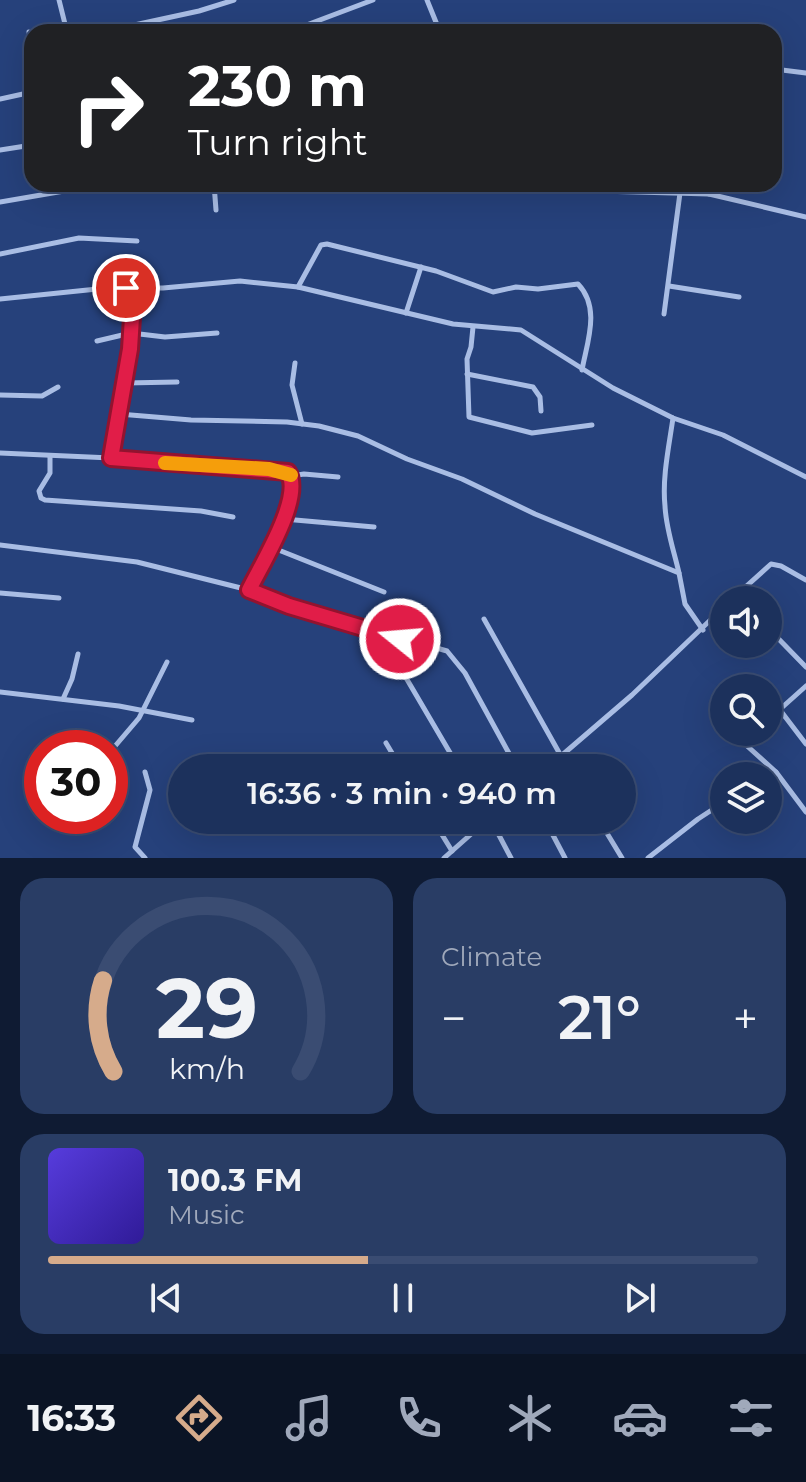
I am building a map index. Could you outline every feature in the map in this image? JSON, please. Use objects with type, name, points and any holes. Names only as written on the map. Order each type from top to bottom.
[{"type":"street","points":[[59,0],[65,24]]},
{"type":"street","points":[[139,24],[234,0]]},
{"type":"street","points":[[309,24],[373,0]]},
{"type":"street","points":[[427,0],[437,24]]},
{"type":"street","points":[[782,70],[806,73]]},
{"type":"street","points":[[0,99],[24,94]]},
{"type":"street","points":[[0,150],[24,146]]},
{"type":"street","points":[[0,202],[58,192]]},
{"type":"street","points":[[215,192],[216,210]]},
{"type":"street","points":[[642,192],[709,194],[806,217]]},
{"type":"street","points":[[664,314],[680,193]]},
{"type":"street","points":[[0,254],[79,238],[137,241]]},
{"type":"street","points":[[298,287],[324,244],[460,278],[497,293],[516,287],[538,289],[580,285],[588,298],[593,318],[582,370]]},
{"type":"street","points":[[406,313],[421,267]]},
{"type":"street","points":[[0,299],[240,281],[298,287],[473,327],[521,330],[582,370],[673,418],[723,435],[806,477]]},
{"type":"street","points":[[669,286],[739,297]]},
{"type":"street","points":[[111,458],[131,333],[132,317],[126,288]]},
{"type":"street","points":[[473,327],[467,359],[468,415],[532,433],[592,425]]},
{"type":"street","points":[[97,341],[131,333],[165,337],[217,333]]},
{"type":"street","points":[[295,363],[292,385],[303,425]]},
{"type":"street","points":[[467,374],[533,387],[540,397],[541,411]]},
{"type":"street","points":[[125,383],[177,382]]},
{"type":"street","points":[[0,395],[42,396],[58,387]]},
{"type":"street","points":[[119,414],[327,428],[375,442],[407,459],[462,479],[524,510],[679,573]]},
{"type":"street","points":[[673,418],[664,504],[685,604],[703,630]]},
{"type":"street","points":[[0,453],[288,472],[291,476],[290,497],[284,519],[249,590]]},
{"type":"street","points":[[50,456],[50,473],[39,491],[45,500],[201,511],[233,517]]},
{"type":"street","points":[[291,476],[338,477]]},
{"type":"street","points":[[284,519],[374,527]]},
{"type":"street","points":[[0,545],[137,562],[249,590],[289,606],[447,651],[509,754]]},
{"type":"street","points":[[271,547],[384,592]]},
{"type":"street","points":[[749,586],[771,564],[806,580]]},
{"type":"street","points":[[0,593],[59,598]]},
{"type":"street","points":[[484,619],[560,754]]},
{"type":"street","points":[[563,754],[710,622]]},
{"type":"street","points":[[395,637],[395,659],[451,754]]},
{"type":"street","points":[[782,642],[806,667]]},
{"type":"street","points":[[63,699],[78,654]]},
{"type":"street","points":[[128,730],[142,712],[167,662]]},
{"type":"street","points":[[782,708],[806,686]]},
{"type":"street","points":[[0,692],[192,720]]},
{"type":"street","points":[[782,713],[806,744]]},
{"type":"street","points":[[386,743],[393,754]]},
{"type":"street","points":[[747,746],[765,762]]},
{"type":"street","points":[[145,772],[150,790],[135,847],[145,858]]},
{"type":"street","points":[[782,780],[806,812]]},
{"type":"street","points":[[648,858],[710,812]]},
{"type":"street","points":[[442,834],[452,851]]},
{"type":"street","points":[[444,858],[472,834]]},
{"type":"street","points":[[497,834],[511,858]]},
{"type":"street","points":[[552,834],[565,858]]},
{"type":"street","points":[[607,834],[622,858]]},
{"type":"slow traffic","points":[[165,463],[269,469],[291,475]]},
{"type":"route","points":[[126,288],[132,317],[130,349],[111,458],[288,472],[292,479],[284,519],[249,590],[289,606],[400,639]]}]
